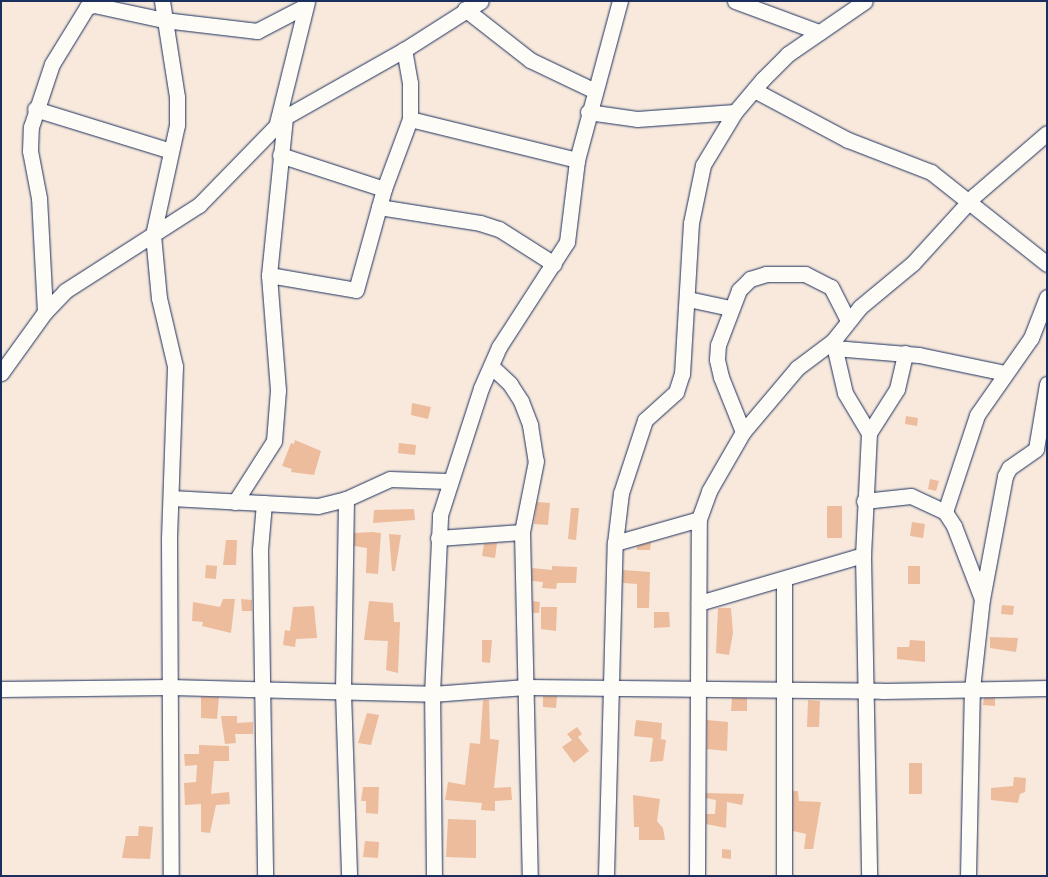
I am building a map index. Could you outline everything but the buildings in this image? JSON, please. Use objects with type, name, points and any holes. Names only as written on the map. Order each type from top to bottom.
[{"type":"street","points":[[162,1],[178,97],[171,152],[153,234],[159,298],[175,366],[171,498],[171,876]]},
{"type":"street","points":[[1,373],[45,312],[83,278],[207,198],[281,120],[404,50],[465,9],[481,1]]},
{"type":"street","points":[[434,876],[432,694],[438,538],[448,481],[491,366],[521,308],[554,264],[568,237],[577,160],[588,112],[620,1]]},
{"type":"street","points":[[735,1],[751,4],[819,32]]},
{"type":"street","points":[[606,876],[615,543],[621,493],[642,427],[647,417],[676,392],[682,374],[695,194],[703,166],[735,112],[788,54],[865,1]]},
{"type":"street","points":[[45,312],[39,198],[30,150],[35,109],[52,64],[82,14],[90,5],[102,4],[164,20],[257,31],[306,4]]},
{"type":"street","points":[[235,502],[274,441],[278,390],[269,275],[280,155],[281,120],[306,4]]},
{"type":"street","points":[[465,9],[530,60],[595,91]]},
{"type":"street","points":[[269,275],[356,290],[384,189],[410,119],[410,83],[404,50]]},
{"type":"street","points":[[754,90],[848,140],[917,164],[1047,264]]},
{"type":"street","points":[[35,109],[171,152]]},
{"type":"street","points":[[588,112],[637,119],[735,112]]},
{"type":"street","points":[[410,119],[577,160]]},
{"type":"street","points":[[697,876],[699,519],[719,469],[743,432],[797,368],[834,344],[848,321],[913,263],[969,203],[1047,133]]},
{"type":"street","points":[[280,155],[384,189]]},
{"type":"street","points":[[379,207],[480,223],[499,229],[554,264]]},
{"type":"street","points":[[743,432],[721,377],[717,359],[730,308],[750,279],[766,274],[805,274],[831,286],[848,321]]},
{"type":"street","points":[[945,512],[971,428],[1005,373],[1035,330],[1047,297]]},
{"type":"street","points":[[688,299],[730,308]]},
{"type":"street","points":[[834,344],[905,353],[1005,373]]},
{"type":"street","points":[[834,344],[845,393],[870,432]]},
{"type":"street","points":[[869,876],[868,691],[863,555],[864,500],[870,432],[897,389],[905,353]]},
{"type":"street","points":[[491,366],[510,384],[520,401],[534,445],[534,480],[522,532],[530,876]]},
{"type":"street","points":[[968,876],[972,689],[982,599],[1005,476],[1009,468],[1036,450],[1047,384]]},
{"type":"street","points":[[171,498],[318,506],[346,498],[390,479],[448,481]]},
{"type":"street","points":[[864,500],[911,496],[945,512],[954,526],[982,599]]},
{"type":"street","points":[[346,498],[343,692],[349,876]]},
{"type":"street","points":[[264,503],[260,550],[265,876]]},
{"type":"street","points":[[615,543],[699,519]]},
{"type":"street","points":[[438,538],[522,532]]},
{"type":"street","points":[[699,603],[863,555]]},
{"type":"street","points":[[784,579],[782,690],[784,876]]},
{"type":"street","points":[[1,689],[170,687],[262,688],[432,694],[526,687],[699,687],[868,691],[1047,688]]}]
